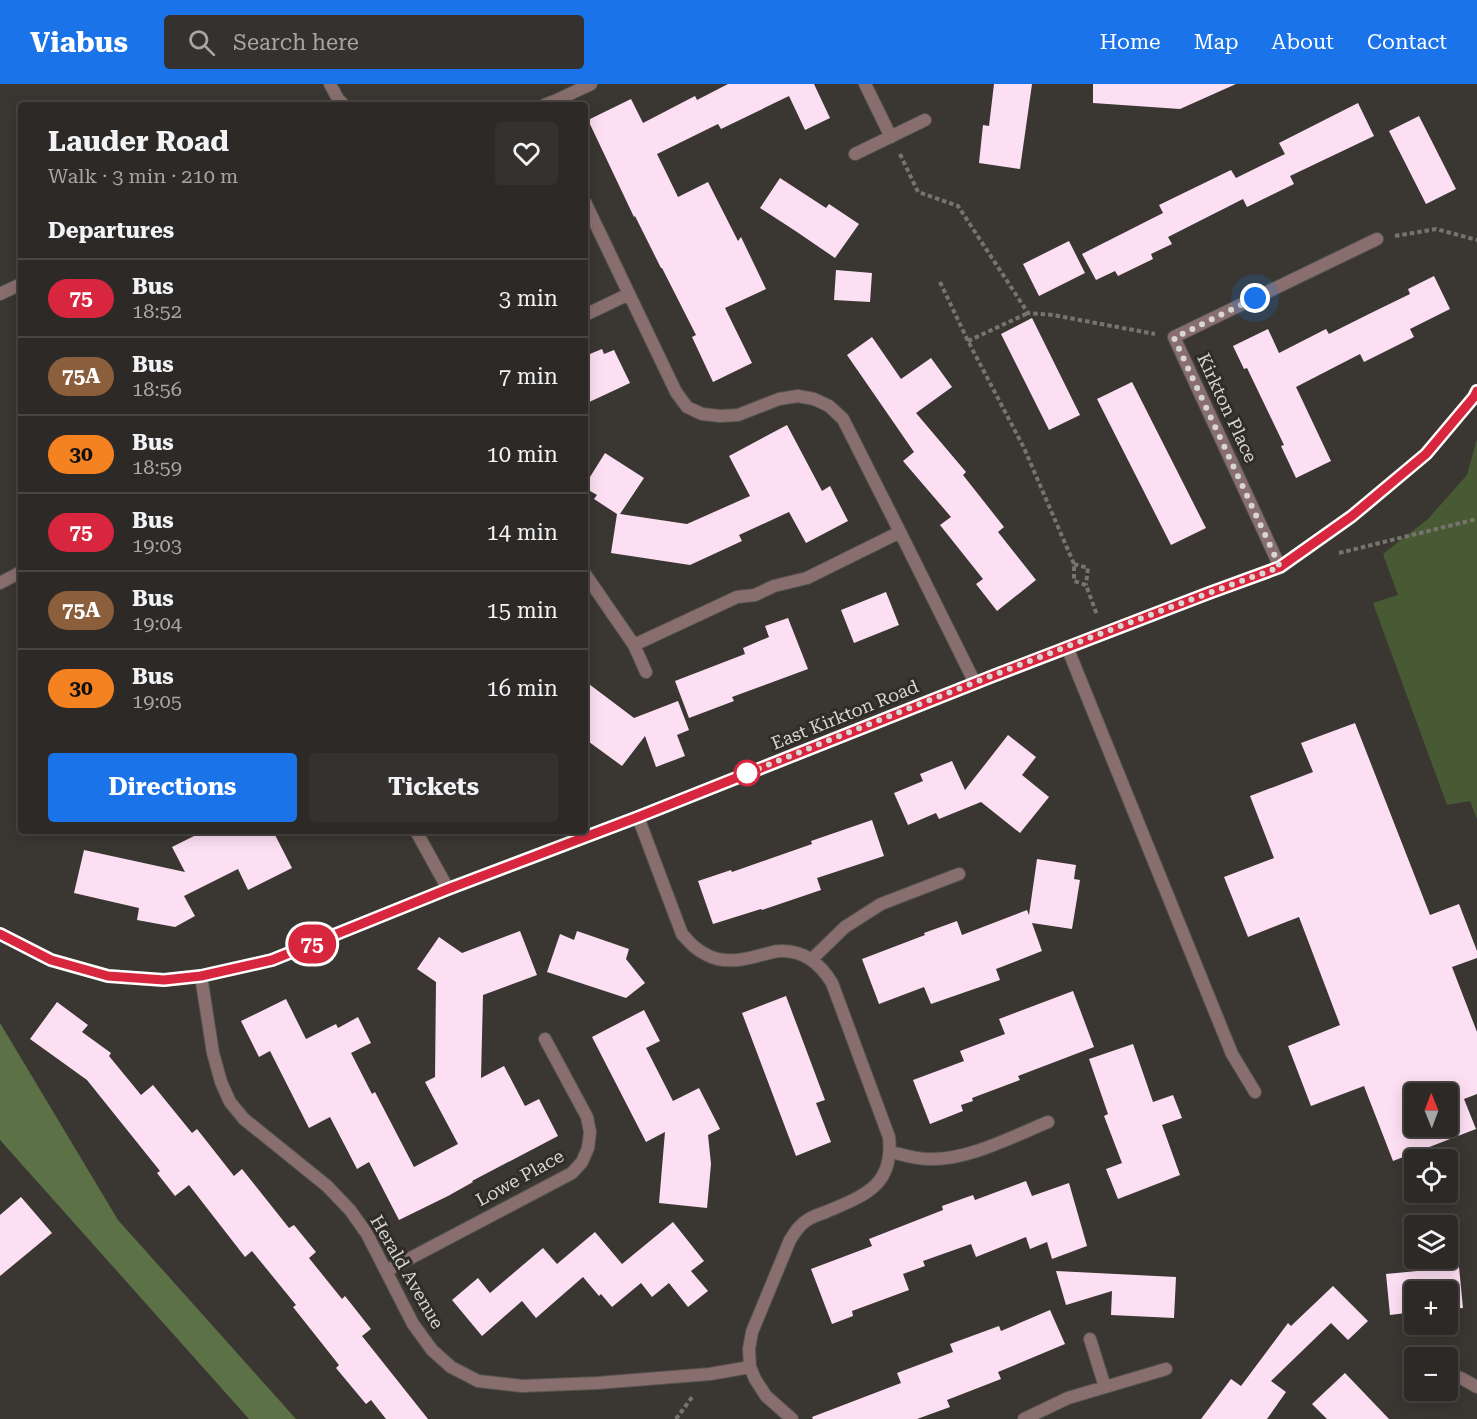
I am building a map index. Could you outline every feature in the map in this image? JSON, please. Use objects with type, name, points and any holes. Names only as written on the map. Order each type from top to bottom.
[{"type":"street","points":[[330,84],[341,102]]},
{"type":"street","points":[[552,102],[591,84]]},
{"type":"street","points":[[865,84],[891,137]]},
{"type":"street","points":[[855,154],[925,120]]},
{"type":"street","points":[[588,208],[676,392],[687,407],[702,414],[738,415],[779,399],[798,396],[814,399],[829,406],[843,419],[975,683]]},
{"type":"street","points":[[1174,338],[1377,239]]},
{"type":"street","points":[[0,294],[18,285]]},
{"type":"street","points":[[588,314],[629,294]]},
{"type":"street","name":"Kirkton Place","points":[[1174,338],[1280,567]]},
{"type":"street","name":"East Kirkton Road","points":[[0,934],[51,960],[108,976],[164,980],[201,976],[272,960],[1067,647],[1280,567],[1352,516],[1426,454],[1477,391]]},
{"type":"street","points":[[634,645],[737,597],[755,595],[774,586],[807,578],[900,532]]},
{"type":"street","points":[[0,583],[18,574]]},
{"type":"street","points":[[588,578],[634,645],[646,672]]},
{"type":"street","points":[[1067,647],[1232,1054],[1255,1092]]},
{"type":"street","points":[[638,817],[682,934],[693,947],[708,956],[727,960],[744,960],[779,951],[794,952],[812,959],[824,970],[832,983],[889,1137],[891,1152],[889,1164],[883,1176],[870,1191],[808,1220],[796,1230],[752,1332],[749,1349],[750,1367],[754,1379],[766,1396],[792,1419]]},
{"type":"street","points":[[418,834],[448,889]]},
{"type":"street","points":[[812,959],[845,927],[881,904],[959,874]]},
{"type":"street","name":"Herald Avenue","points":[[201,976],[213,1053],[221,1082],[230,1102],[244,1119],[327,1186],[350,1210],[367,1234],[413,1324],[432,1350],[451,1367],[478,1381],[522,1386],[710,1374],[750,1367]]},
{"type":"street","name":"Lowe Place","points":[[386,1271],[572,1173],[582,1162],[588,1148],[590,1132],[587,1117],[545,1039]]},
{"type":"street","points":[[891,1152],[927,1159],[952,1158],[969,1154],[1048,1122]]},
{"type":"street","points":[[1090,1339],[1105,1387]]},
{"type":"street","points":[[1024,1419],[1068,1398],[1166,1369]]},
{"type":"street","points":[[1458,1377],[1477,1387]]},
{"type":"path","points":[[891,137],[918,192],[958,206],[1028,312]]},
{"type":"path","points":[[1377,239],[1436,229],[1477,240]]},
{"type":"path","points":[[940,282],[1024,448],[1074,564],[1074,580],[1086,585]]},
{"type":"path","points":[[968,340],[1028,312],[1174,338]]},
{"type":"path","points":[[1338,553],[1477,519]]},
{"type":"path","points":[[1074,564],[1088,568],[1086,585],[1105,633]]},
{"type":"green space","points":[[1477,439],[1477,819],[1470,801],[1447,805],[1373,603],[1398,595],[1383,554],[1428,519],[1467,475]]},
{"type":"green space","points":[[0,1023],[118,1220],[296,1419],[249,1419],[0,1140]]},
{"type":"building","points":[[728,84],[814,84],[830,118],[805,130],[789,96],[721,129],[718,124],[657,154],[678,197],[708,182],[738,241],[741,237],[766,289],[725,308],[752,363],[713,382],[692,337],[696,335],[634,217],[588,120],[631,99],[643,123],[695,96],[697,100]]},
{"type":"building","points":[[994,84],[1032,84],[1020,169],[979,163],[983,125],[989,126]]},
{"type":"building","points":[[1093,84],[1236,84],[1180,109],[1093,103]]},
{"type":"building","points":[[1358,103],[1374,136],[1290,176],[1294,184],[1247,207],[1243,199],[1168,237],[1172,244],[1151,254],[1153,259],[1118,276],[1115,271],[1096,280],[1082,254],[1163,213],[1159,205],[1231,170],[1236,178],[1285,154],[1279,143]]},
{"type":"building","points":[[1419,116],[1456,189],[1426,204],[1389,131]]},
{"type":"building","points":[[780,178],[826,208],[829,204],[859,224],[835,258],[760,208]]},
{"type":"building","points":[[1069,241],[1085,273],[1039,296],[1023,264]]},
{"type":"building","points":[[836,270],[872,273],[870,302],[834,300]]},
{"type":"building","points":[[1434,276],[1450,309],[1410,329],[1414,337],[1364,362],[1360,354],[1296,387],[1331,461],[1296,478],[1281,446],[1284,445],[1247,368],[1244,369],[1233,346],[1268,329],[1279,353],[1326,329],[1329,334],[1410,294],[1408,289]]},
{"type":"building","points":[[1032,318],[1080,415],[1049,430],[1001,334]]},
{"type":"building","points":[[872,337],[901,379],[931,358],[952,387],[916,413],[966,472],[963,475],[1004,527],[998,532],[1036,580],[997,611],[976,584],[983,579],[940,525],[951,517],[903,461],[914,452],[847,355]]},
{"type":"building","points":[[602,349],[604,354],[614,350],[630,383],[588,403],[588,355]]},
{"type":"building","points":[[1132,382],[1206,528],[1171,545],[1097,399]]},
{"type":"building","points":[[787,425],[822,491],[830,486],[848,521],[806,543],[789,512],[739,535],[742,541],[690,565],[611,553],[617,514],[594,499],[597,495],[588,490],[588,480],[605,453],[644,478],[620,514],[687,524],[750,496],[729,456]]},
{"type":"building","points":[[886,592],[899,625],[854,643],[841,610]]},
{"type":"building","points":[[788,618],[808,669],[732,697],[734,701],[689,718],[675,681],[745,654],[743,648],[769,637],[765,626]]},
{"type":"building","points":[[588,683],[634,718],[678,701],[689,730],[677,735],[685,756],[656,767],[645,736],[622,766],[588,741]]},
{"type":"building","points":[[1355,723],[1430,915],[1459,904],[1477,951],[1477,958],[1452,967],[1477,1032],[1477,1094],[1464,1099],[1476,1129],[1458,1136],[1458,1083],[1404,1083],[1404,1137],[1455,1137],[1424,1149],[1404,1149],[1404,1157],[1393,1161],[1364,1086],[1311,1106],[1288,1046],[1340,1025],[1299,917],[1248,937],[1224,877],[1274,858],[1250,796],[1313,772],[1301,743]]},
{"type":"building","points":[[1008,735],[1036,757],[1022,775],[1049,797],[1020,833],[981,802],[939,819],[936,813],[908,825],[894,793],[923,781],[920,774],[952,761],[965,790]]},
{"type":"building","points":[[872,820],[884,856],[817,878],[821,890],[713,924],[698,881],[731,870],[732,872],[812,844],[811,841]]},
{"type":"building","points":[[198,834],[275,834],[292,868],[248,890],[238,869],[184,896],[195,916],[175,927],[137,920],[139,908],[74,893],[84,850],[185,872],[172,847]]},
{"type":"building","points":[[1037,859],[1076,865],[1074,879],[1080,880],[1072,929],[1032,923],[1042,951],[996,969],[1000,980],[931,1004],[924,987],[879,1004],[862,959],[957,921],[962,935],[1027,910],[1029,915]]},
{"type":"building","points":[[520,931],[537,975],[483,995],[481,1078],[504,1066],[525,1106],[539,1099],[558,1136],[399,1220],[369,1162],[357,1169],[330,1117],[309,1128],[270,1051],[259,1057],[241,1021],[286,999],[306,1039],[336,1024],[338,1028],[358,1017],[371,1043],[351,1053],[372,1094],[375,1092],[414,1167],[458,1144],[425,1082],[435,1077],[436,982],[417,969],[439,937],[462,953]]},
{"type":"building","points":[[577,931],[629,949],[626,959],[645,983],[626,998],[547,972],[560,934],[574,940]]},
{"type":"building","points":[[1073,991],[1094,1047],[1018,1076],[1020,1080],[972,1098],[973,1101],[961,1105],[963,1111],[930,1124],[913,1080],[964,1061],[960,1051],[1005,1034],[999,1019]]},
{"type":"building","points":[[786,996],[825,1100],[816,1103],[831,1142],[796,1156],[742,1013]]},
{"type":"building","points":[[57,1002],[88,1025],[82,1032],[111,1053],[109,1056],[141,1095],[153,1085],[192,1133],[197,1129],[234,1176],[242,1169],[289,1228],[294,1225],[316,1252],[309,1258],[342,1299],[345,1296],[371,1329],[362,1336],[428,1419],[386,1419],[371,1400],[366,1404],[336,1368],[339,1365],[293,1307],[296,1305],[252,1251],[245,1257],[189,1185],[175,1196],[157,1173],[160,1171],[87,1080],[30,1039]]},
{"type":"building","points":[[644,1010],[660,1041],[646,1048],[673,1101],[699,1088],[720,1129],[708,1135],[711,1164],[707,1208],[659,1203],[665,1132],[646,1142],[592,1037]]},
{"type":"building","points":[[1133,1044],[1153,1102],[1173,1095],[1182,1118],[1162,1125],[1180,1175],[1118,1199],[1106,1169],[1122,1163],[1104,1116],[1108,1114],[1089,1059]]},
{"type":"building","points":[[1026,1181],[1032,1196],[1069,1183],[1087,1246],[1052,1259],[1047,1242],[1030,1249],[1026,1237],[976,1257],[971,1244],[923,1261],[925,1266],[903,1274],[909,1290],[852,1311],[853,1316],[832,1324],[811,1269],[872,1246],[869,1239],[943,1210],[942,1206],[973,1195],[975,1200]]},
{"type":"building","points":[[21,1197],[52,1233],[0,1276],[0,1215]]},
{"type":"building","points":[[673,1222],[704,1261],[691,1271],[708,1291],[688,1307],[669,1283],[652,1297],[641,1283],[612,1307],[583,1277],[536,1318],[522,1301],[482,1336],[452,1300],[478,1278],[490,1293],[543,1248],[557,1264],[595,1232],[622,1264]]},
{"type":"building","points":[[1458,1267],[1463,1308],[1458,1308],[1458,1281],[1404,1281],[1404,1313],[1390,1315],[1386,1274],[1458,1269]]},
{"type":"building","points":[[1056,1271],[1176,1277],[1174,1318],[1111,1315],[1112,1291],[1066,1305]]},
{"type":"building","points":[[1333,1286],[1368,1321],[1348,1340],[1331,1323],[1271,1381],[1286,1392],[1267,1419],[1201,1419],[1231,1379],[1241,1386],[1288,1323],[1291,1326]]},
{"type":"building","points":[[1050,1310],[1065,1344],[998,1372],[1001,1379],[947,1400],[950,1407],[917,1419],[813,1419],[812,1417],[901,1383],[897,1373],[953,1352],[950,1344],[999,1326],[1001,1331]]},
{"type":"building","points":[[1345,1373],[1389,1419],[1327,1419],[1312,1404]]},
{"type":"bus line","name":"75","points":[[0,934],[51,960],[108,976],[164,980],[201,976],[272,960],[993,676],[1280,567],[1352,516],[1426,454],[1477,391]]},
{"type":"route","points":[[747,773],[743,775],[993,676],[1280,567],[1174,338],[1255,298]]}]
